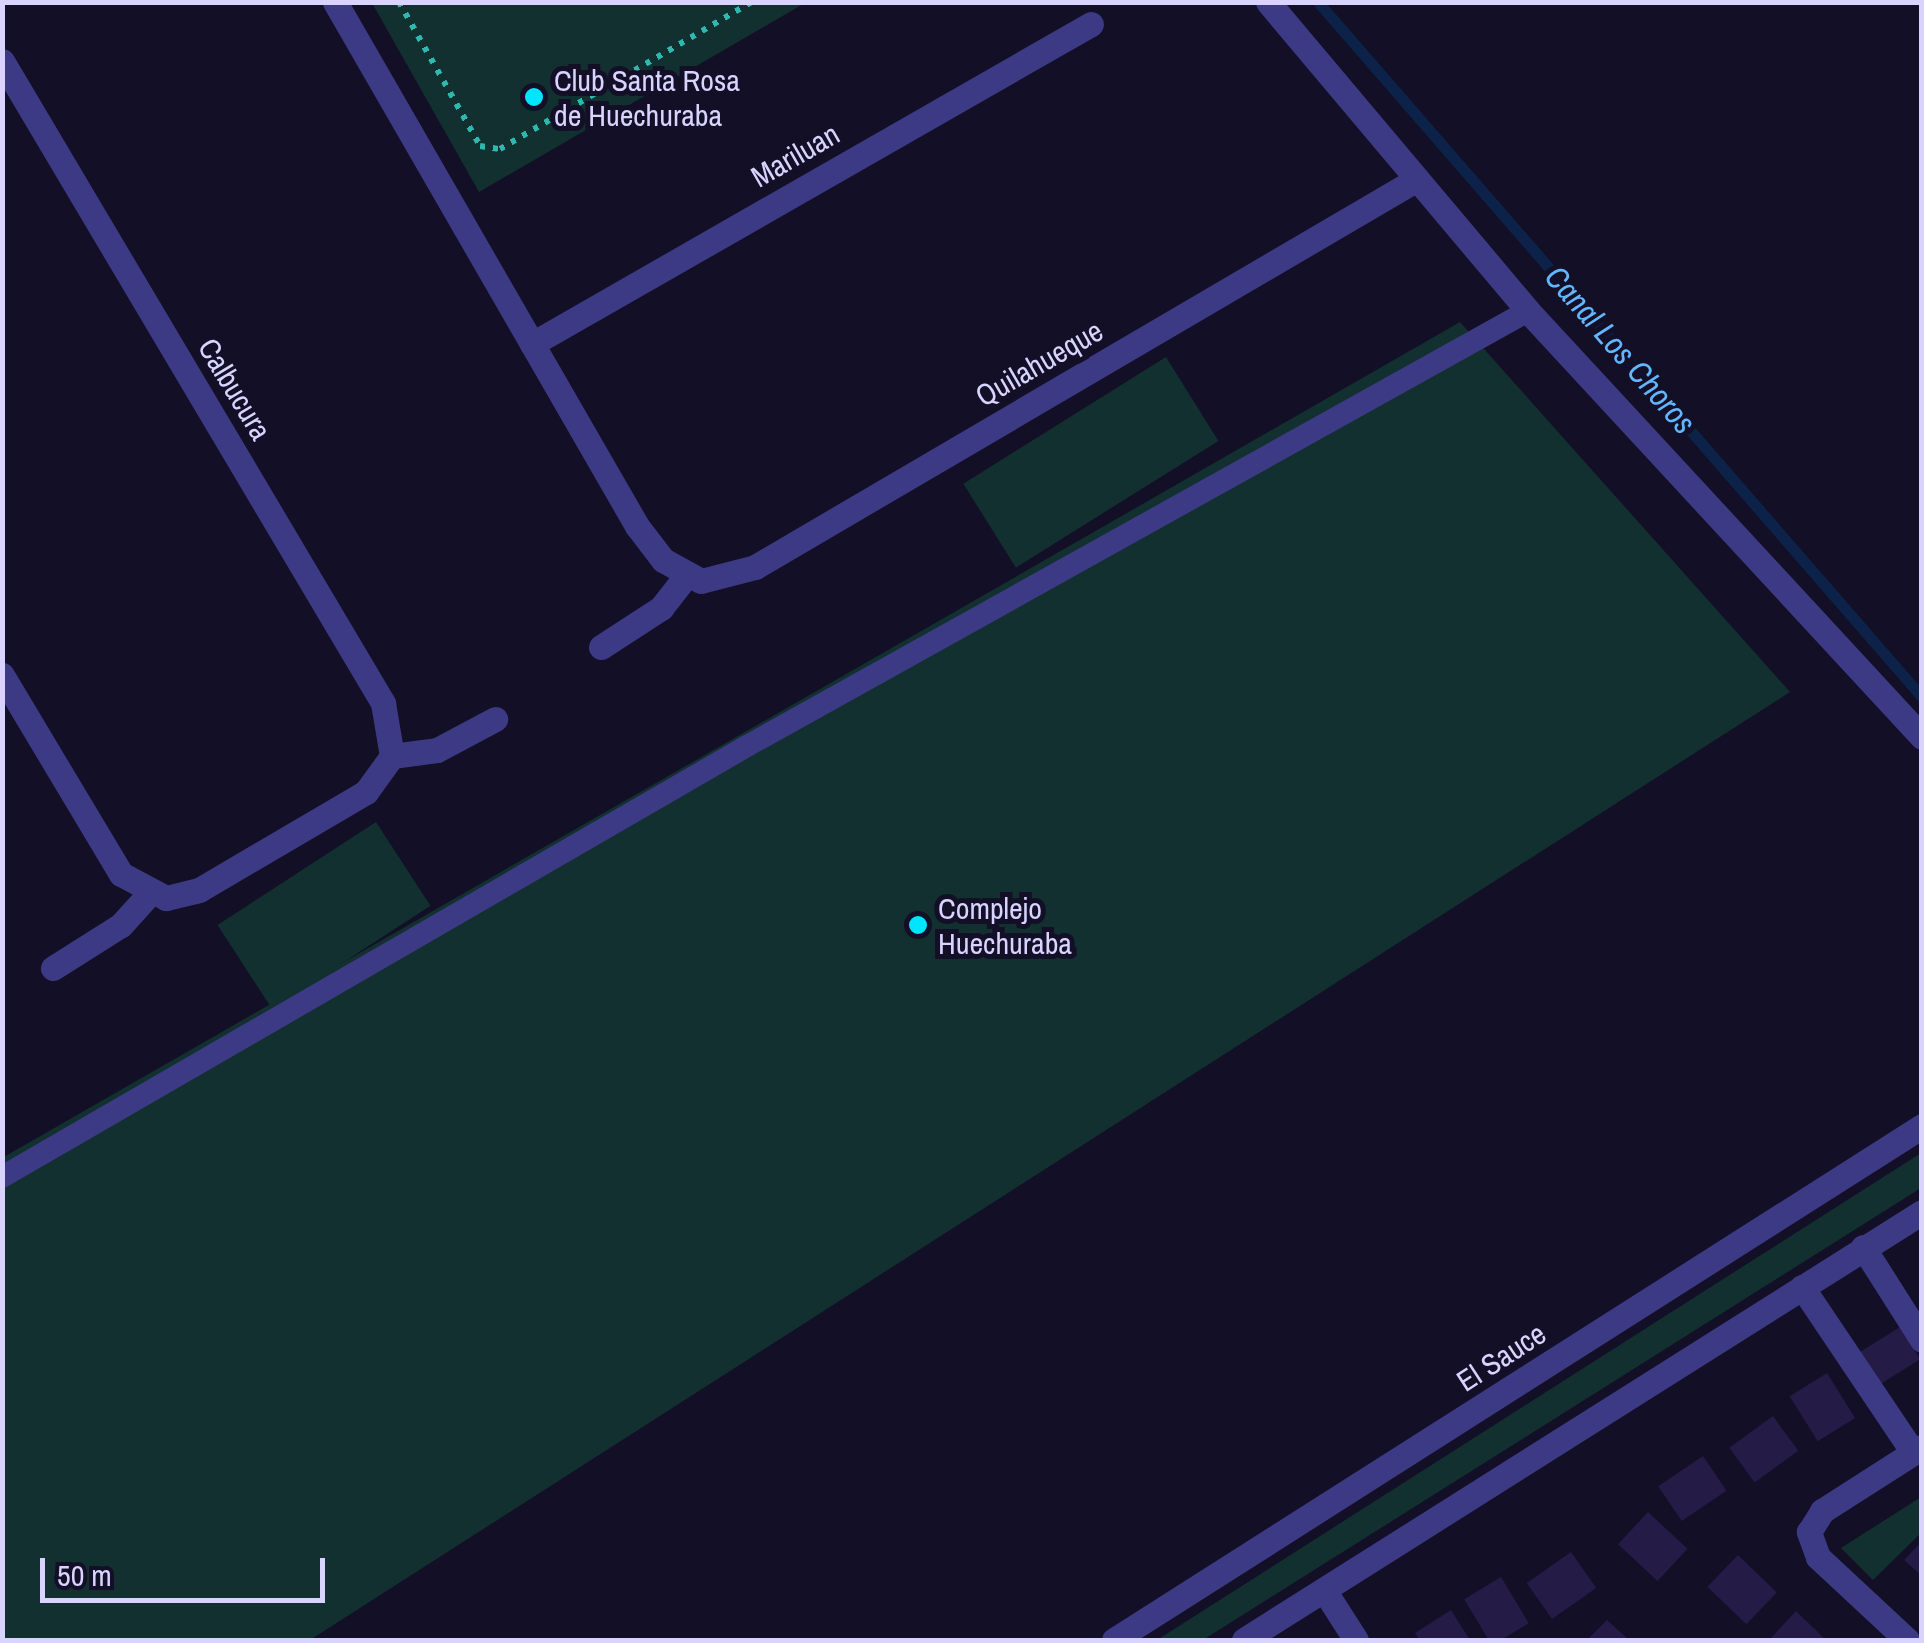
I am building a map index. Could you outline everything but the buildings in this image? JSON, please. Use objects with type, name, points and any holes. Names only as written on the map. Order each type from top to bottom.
[{"type":"street","points":[[335,2],[637,526],[686,576],[662,608],[601,646]]},
{"type":"street","points":[[1268,2],[1528,311],[1922,738]]},
{"type":"street","name":"Mariluan","points":[[532,344],[1091,24]]},
{"type":"street","name":"Calbucura","points":[[2,61],[383,703],[392,756]]},
{"type":"street","name":"Quilahueque","points":[[686,576],[718,580],[756,567],[1417,179]]},
{"type":"street","points":[[2,675],[111,859],[149,894]]},
{"type":"street","points":[[52,968],[121,924],[149,894],[199,890],[366,792],[392,756],[437,750],[494,719]]},
{"type":"street","name":"El Sauce","points":[[1114,1640],[1922,1126]]},
{"type":"street","points":[[1244,1640],[1271,1633],[1324,1590],[1922,1212]]},
{"type":"street","points":[[1864,1248],[1922,1340]]},
{"type":"street","points":[[1802,1287],[1917,1449],[1822,1511],[1809,1532],[1818,1557],[1907,1640]]},
{"type":"street","points":[[1324,1590],[1356,1640]]},
{"type":"lane","points":[[2,1177],[748,746],[1528,311]]},
{"type":"path","points":[[399,2],[480,146],[500,149],[752,2]]},
{"type":"green space","name":"Club Santa Rosa de Huechuraba","points":[[372,3],[805,3],[479,192]]},
{"type":"green space","name":"Complejo Huechuraba","points":[[1460,322],[1790,692],[310,1640],[3,1640],[2,1158]]},
{"type":"green space","points":[[1166,357],[1218,441],[1016,568],[963,484]]},
{"type":"green space","points":[[376,822],[430,906],[272,1009],[217,925]]},
{"type":"green space","points":[[1921,1153],[1921,1188],[1203,1640],[1157,1640]]},
{"type":"green space","points":[[1921,1497],[1921,1533],[1873,1580],[1841,1548]]},
{"type":"waterway","name":"Canal Los Choros","points":[[1318,2],[1922,697]]},
{"type":"place","name":"Club Santa Rosa de Huechuraba","points":[[534,97]]},
{"type":"place","name":"Complejo Huechuraba","points":[[918,925]]}]
